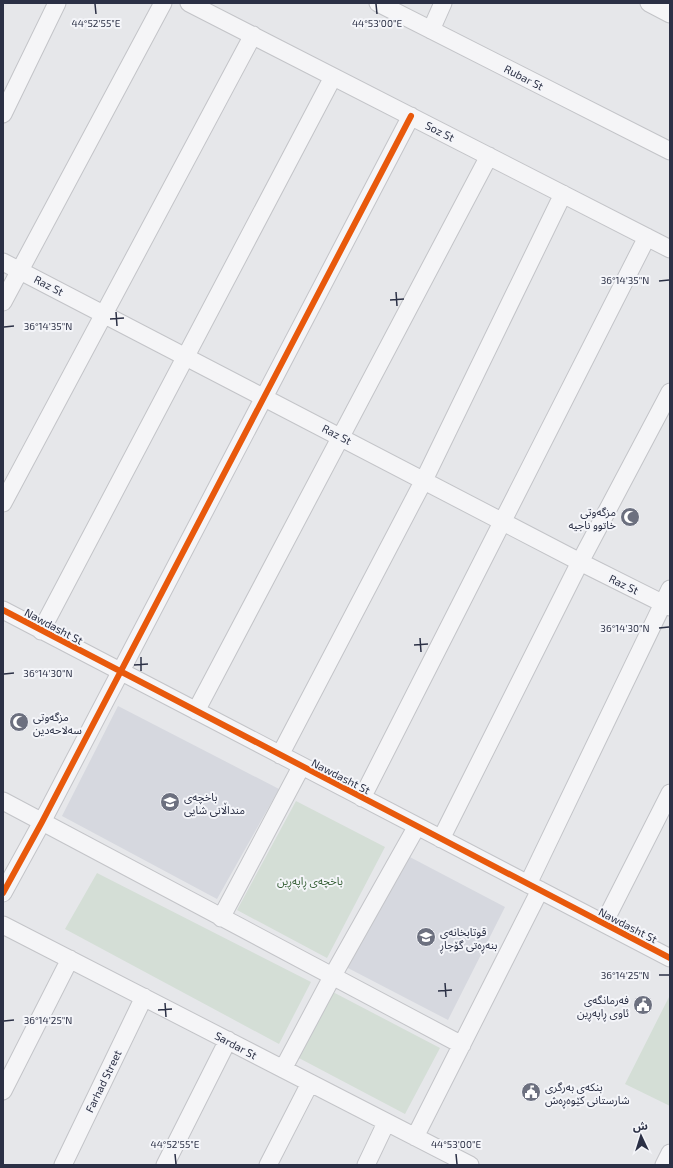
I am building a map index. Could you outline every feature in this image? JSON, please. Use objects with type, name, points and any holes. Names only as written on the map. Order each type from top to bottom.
[{"type":"street","points":[[3,114],[57,3]]},
{"type":"street","points":[[3,302],[163,3]]},
{"type":"street","name":"Soz St","points":[[189,3],[670,249]]},
{"type":"street","name":"Rubar St","points":[[378,3],[670,151]]},
{"type":"street","points":[[431,30],[443,3]]},
{"type":"street","points":[[649,3],[670,14]]},
{"type":"street","points":[[3,503],[253,36]]},
{"type":"street","points":[[41,631],[334,77]]},
{"type":"street","points":[[3,893],[42,822],[411,116]]},
{"type":"street","points":[[196,711],[489,156]]},
{"type":"street","points":[[280,755],[424,480],[564,194]]},
{"type":"street","points":[[362,798],[647,237]]},
{"type":"street","name":"Raz St","points":[[3,262],[503,520],[580,562],[668,600]]},
{"type":"street","points":[[441,838],[580,562],[670,392]]},
{"type":"street","points":[[415,1137],[462,1045],[668,600]]},
{"type":"street","name":"Nawdasht St","points":[[3,610],[301,767],[441,838],[670,958]]},
{"type":"street","points":[[221,918],[301,767]]},
{"type":"street","points":[[604,923],[670,793]]},
{"type":"street","points":[[3,801],[462,1045]]},
{"type":"street","points":[[283,1069],[332,977],[417,826]]},
{"type":"street","name":"Sardar St","points":[[3,925],[144,996],[386,1123],[470,1165]]},
{"type":"street","points":[[3,1091],[70,959]]},
{"type":"street","name":"Farhad Street","points":[[63,1165],[144,996]]},
{"type":"street","points":[[165,1165],[228,1040]]},
{"type":"street","points":[[268,1165],[310,1083]]},
{"type":"street","points":[[366,1165],[386,1123]]},
{"type":"street","points":[[664,1165],[670,1153]]},
{"type":"shaded area","name":"باخچەی منداڵانی شایی","points":[[118,706],[279,789],[217,899],[62,816]]},
{"type":"shaded area","name":"قوتابخانەی بنەڕەتی گۆجاڕ","points":[[406,855],[505,907],[448,1020],[346,967]]},
{"type":"green space","name":"باخچەی ڕاپەڕین","points":[[296,801],[385,847],[327,958],[237,910]]},
{"type":"green space","points":[[97,873],[311,982],[279,1044],[65,929]]},
{"type":"green space","points":[[331,991],[440,1048],[405,1114],[297,1057]]},
{"type":"green space","points":[[669,997],[670,998],[670,1106],[625,1084]]},
{"type":"cycle path","points":[[3,893],[42,822],[411,116]]},
{"type":"cycle path","points":[[3,610],[670,958]]},
{"type":"place","name":"مزگەوتی خاتوو ناجیە","points":[[630,517]]},
{"type":"place","name":"مزگەوتی سەلاحەدین","points":[[19,722]]},
{"type":"place","name":"باخچەی منداڵانی شایی","points":[[170,802]]},
{"type":"place","name":"قوتابخانەی بنەڕەتی گۆجاڕ","points":[[426,937]]},
{"type":"place","name":"فەرمانگەی ئاوی ڕاپەڕین","points":[[643,1005]]},
{"type":"place","name":"بنکەی بەرگری شارستانی کێوەڕەش","points":[[531,1092]]}]
